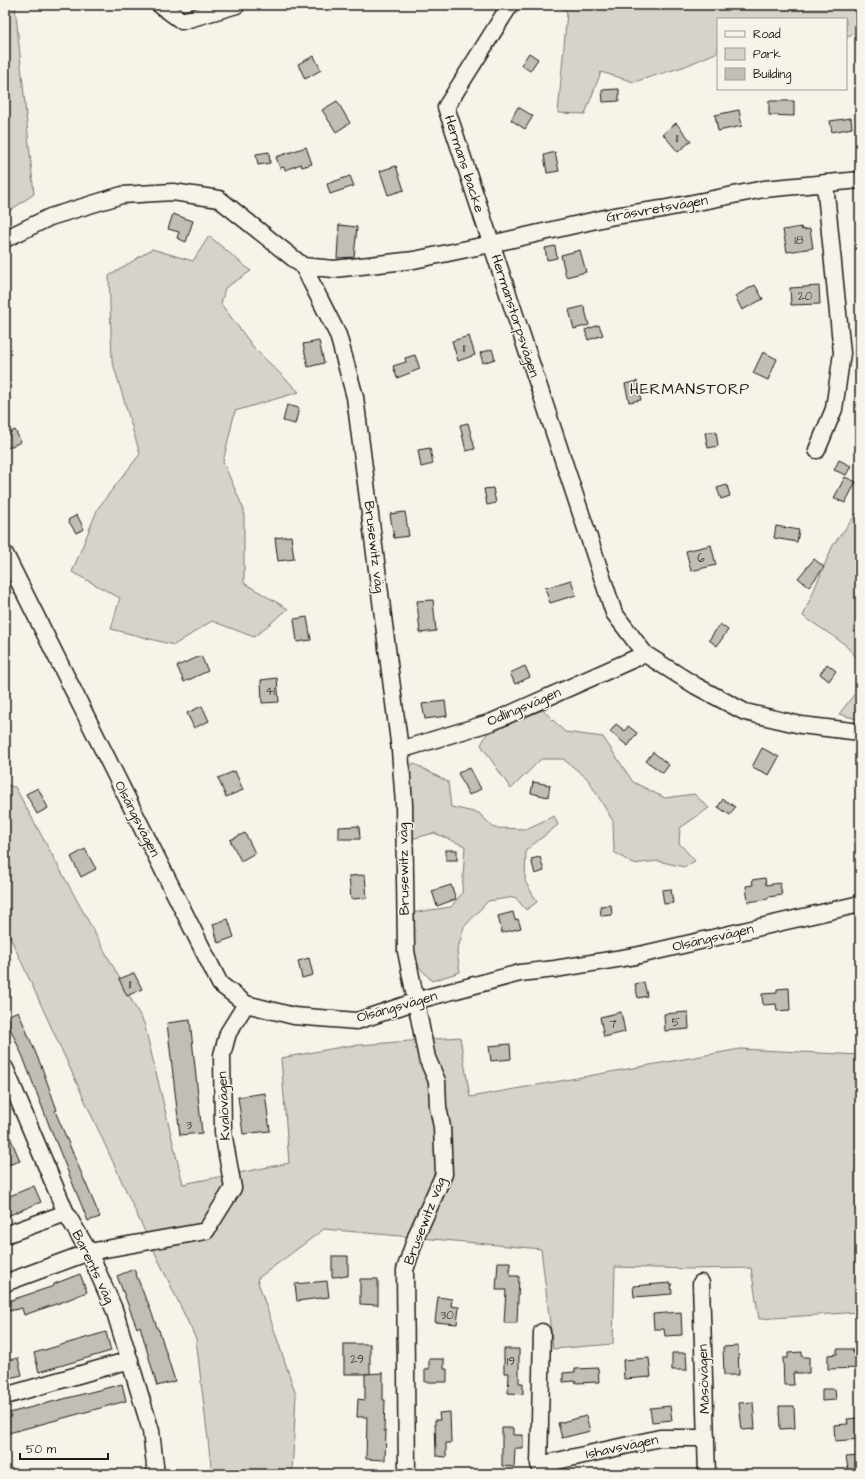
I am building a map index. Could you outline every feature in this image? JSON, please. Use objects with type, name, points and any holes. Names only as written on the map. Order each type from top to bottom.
[{"type":"street","points":[[160,5],[182,21],[237,5]]},
{"type":"street","name":"Hermans backe","points":[[491,244],[446,107],[510,5]]},
{"type":"street","name":"Gräsvretsvägen","points":[[491,244],[614,216],[662,210],[764,189],[860,180]]},
{"type":"street","points":[[817,450],[834,409],[842,353],[825,183]]},
{"type":"street","points":[[5,239],[50,217],[122,195],[173,192],[219,199],[303,266]]},
{"type":"street","name":"Hermanstorpsvägen","points":[[303,266],[334,269],[414,260],[491,244],[614,613],[645,654],[696,686],[745,712],[801,725],[860,732]]},
{"type":"street","name":"Brusewitz väg","points":[[303,266],[338,335],[355,397],[400,750],[404,804],[406,951],[428,1058],[437,1081],[438,1107],[442,1127],[444,1174],[418,1234],[405,1270],[408,1474]]},
{"type":"street","name":"Olsängsvägen","points":[[5,554],[220,984],[246,1004],[294,1016],[357,1021],[416,1002],[520,973],[555,970],[635,956],[860,904]]},
{"type":"street","name":"Odlingsvägen","points":[[400,750],[492,722],[645,654]]},
{"type":"street","name":"Kvalövägen","points":[[5,1283],[89,1252],[206,1231],[233,1188],[223,1132],[222,1055],[228,1033],[246,1004]]},
{"type":"street","name":"Barents väg","points":[[5,1068],[66,1212],[89,1252],[114,1309],[151,1431],[156,1474]]},
{"type":"street","points":[[5,1235],[66,1212]]},
{"type":"street","name":"Måsövägen","points":[[701,1283],[707,1474]]},
{"type":"street","name":"Ishavsvägen","points":[[542,1332],[539,1470],[660,1438],[706,1438]]},
{"type":"street","points":[[5,1396],[130,1360]]},
{"type":"green space","points":[[5,5],[15,5],[34,194],[5,214]]},
{"type":"green space","points":[[559,5],[860,5],[860,31],[847,38],[847,18],[717,18],[717,52],[683,67],[634,82],[601,72],[585,114],[558,113],[567,12]]},
{"type":"green space","points":[[209,236],[251,271],[225,288],[221,304],[255,349],[299,392],[235,411],[223,462],[244,510],[244,583],[288,609],[254,637],[212,621],[174,645],[111,629],[120,598],[72,572],[98,508],[140,454],[112,360],[109,276],[152,249],[193,261]]},
{"type":"green space","points":[[860,509],[860,661],[843,643],[803,616],[833,545]]},
{"type":"green space","points":[[860,687],[860,720],[839,714]]},
{"type":"green space","points":[[543,710],[565,732],[603,737],[633,782],[665,798],[694,794],[709,808],[680,828],[679,843],[695,861],[684,867],[658,861],[633,864],[614,852],[613,821],[587,778],[563,759],[541,759],[511,789],[481,745],[489,730]]},
{"type":"green space","points":[[413,763],[448,782],[451,807],[479,813],[494,828],[526,829],[554,816],[558,825],[526,850],[525,881],[537,902],[526,910],[515,897],[488,901],[464,927],[457,952],[460,972],[432,981],[419,967],[408,933],[411,913],[451,907],[462,893],[465,846],[434,833],[411,839],[405,777]]},
{"type":"green space","points":[[5,785],[15,787],[144,1023],[183,1184],[289,1163],[281,1058],[347,1046],[460,1037],[470,1097],[740,1049],[860,1055],[860,1312],[759,1319],[751,1268],[692,1269],[615,1267],[613,1344],[553,1349],[541,1249],[324,1229],[257,1279],[296,1395],[292,1474],[212,1474],[196,1339],[139,1219],[5,926]]},
{"type":"building","points":[[529,53],[538,59],[530,71],[521,65]]},
{"type":"building","points":[[314,56],[321,70],[305,79],[298,64]]},
{"type":"building","points":[[619,89],[619,101],[603,102],[602,90]]},
{"type":"building","points":[[337,101],[350,123],[336,132],[322,110]]},
{"type":"building","points":[[769,101],[794,101],[794,116],[769,115]]},
{"type":"building","points":[[518,107],[533,116],[525,129],[511,120]]},
{"type":"building","points":[[739,110],[742,126],[718,131],[715,115]]},
{"type":"building","points":[[851,118],[852,128],[832,132],[830,121]]},
{"type":"building","points":[[676,123],[691,141],[678,152],[663,134]]},
{"type":"building","points":[[306,147],[312,164],[302,167],[301,164],[285,170],[284,167],[280,168],[276,157]]},
{"type":"building","points":[[269,152],[270,163],[258,165],[256,154]]},
{"type":"building","points":[[555,152],[559,171],[547,173],[544,155]]},
{"type":"building","points":[[396,166],[404,190],[388,195],[380,171]]},
{"type":"building","points":[[350,176],[354,186],[330,194],[327,184]]},
{"type":"building","points":[[173,214],[193,221],[186,242],[177,238],[179,232],[168,229]]},
{"type":"building","points":[[339,225],[357,227],[354,257],[337,258]]},
{"type":"building","points":[[801,227],[802,230],[810,229],[813,248],[787,252],[783,230]]},
{"type":"building","points":[[555,246],[557,258],[547,260],[545,248]]},
{"type":"building","points":[[580,250],[586,272],[566,277],[561,255]]},
{"type":"building","points":[[755,285],[763,299],[742,310],[735,296]]},
{"type":"building","points":[[819,286],[820,304],[791,305],[790,288]]},
{"type":"building","points":[[584,306],[589,325],[574,329],[569,310]]},
{"type":"building","points":[[599,325],[603,335],[588,340],[585,330]]},
{"type":"building","points":[[469,336],[475,355],[458,361],[452,341]]},
{"type":"building","points":[[319,341],[324,363],[308,367],[303,344]]},
{"type":"building","points":[[492,349],[495,359],[483,363],[480,353]]},
{"type":"building","points":[[763,352],[777,359],[768,380],[753,373]]},
{"type":"building","points":[[415,355],[420,369],[397,378],[393,366],[406,362],[405,358]]},
{"type":"building","points":[[637,381],[641,400],[629,402],[625,384]]},
{"type":"building","points":[[287,405],[299,408],[295,424],[283,421]]},
{"type":"building","points":[[468,423],[475,449],[466,451],[460,425]]},
{"type":"building","points":[[15,430],[21,442],[5,449],[5,435]]},
{"type":"building","points":[[716,431],[718,446],[708,448],[705,433]]},
{"type":"building","points":[[430,448],[433,464],[421,467],[418,450]]},
{"type":"building","points":[[839,460],[851,466],[846,475],[834,470]]},
{"type":"building","points":[[845,477],[856,482],[845,503],[834,498]]},
{"type":"building","points":[[727,485],[730,496],[721,499],[717,488]]},
{"type":"building","points":[[493,488],[496,503],[487,505],[484,489]]},
{"type":"building","points":[[405,512],[409,536],[394,538],[390,514]]},
{"type":"building","points":[[77,515],[84,529],[76,533],[68,520]]},
{"type":"building","points":[[776,526],[799,530],[797,542],[774,538]]},
{"type":"building","points":[[291,536],[294,559],[278,561],[275,538]]},
{"type":"building","points":[[711,545],[716,565],[691,571],[686,551]]},
{"type":"building","points":[[814,559],[824,567],[809,587],[798,578]]},
{"type":"building","points":[[571,580],[576,595],[550,603],[545,588]]},
{"type":"building","points":[[433,600],[436,631],[420,633],[417,601]]},
{"type":"building","points":[[307,617],[311,640],[297,642],[294,619]]},
{"type":"building","points":[[720,624],[728,630],[717,646],[709,640]]},
{"type":"building","points":[[201,656],[208,671],[184,682],[177,666]]},
{"type":"building","points":[[827,664],[836,671],[829,681],[820,674]]},
{"type":"building","points":[[525,666],[530,677],[515,684],[510,673]]},
{"type":"building","points":[[277,678],[279,702],[262,703],[261,680]]},
{"type":"building","points":[[445,701],[447,716],[425,719],[422,704]]},
{"type":"building","points":[[202,706],[209,721],[194,728],[187,713]]},
{"type":"building","points":[[616,724],[625,731],[628,726],[637,733],[628,746],[610,732]]},
{"type":"building","points":[[762,748],[779,757],[769,775],[752,767]]},
{"type":"building","points":[[653,752],[669,765],[663,773],[646,761]]},
{"type":"building","points":[[470,768],[481,789],[469,795],[458,773]]},
{"type":"building","points":[[235,771],[243,790],[226,797],[218,778]]},
{"type":"building","points":[[533,782],[550,785],[548,797],[531,793]]},
{"type":"building","points":[[38,788],[48,808],[37,814],[26,794]]},
{"type":"building","points":[[723,799],[735,807],[730,815],[718,807]]},
{"type":"building","points":[[359,826],[360,839],[339,839],[339,827]]},
{"type":"building","points":[[245,833],[255,853],[241,861],[230,840]]},
{"type":"building","points":[[85,849],[96,869],[81,877],[71,857]]},
{"type":"building","points":[[446,850],[457,850],[457,860],[446,860]]},
{"type":"building","points":[[540,857],[544,871],[535,874],[531,859]]},
{"type":"building","points":[[365,875],[367,898],[351,899],[349,876]]},
{"type":"building","points":[[765,878],[766,885],[780,883],[782,895],[748,902],[746,886],[753,885],[752,880]]},
{"type":"building","points":[[451,885],[456,899],[437,906],[432,891]]},
{"type":"building","points":[[671,889],[673,903],[664,904],[662,890]]},
{"type":"building","points":[[611,905],[612,915],[601,916],[600,906]]},
{"type":"building","points":[[513,912],[515,920],[518,919],[521,928],[502,933],[498,916]]},
{"type":"building","points":[[228,919],[234,937],[218,943],[213,924]]},
{"type":"building","points":[[309,958],[313,975],[302,978],[298,961]]},
{"type":"building","points":[[134,973],[142,989],[127,996],[119,979]]},
{"type":"building","points":[[644,982],[647,996],[638,998],[635,984]]},
{"type":"building","points":[[789,988],[790,1010],[777,1011],[776,1004],[763,1005],[762,994],[777,993],[777,989]]},
{"type":"building","points":[[18,1011],[42,1068],[57,1110],[55,1111],[100,1217],[88,1221],[23,1057],[5,1017]]},
{"type":"building","points":[[621,1012],[625,1032],[604,1037],[600,1017]]},
{"type":"building","points":[[688,1012],[689,1029],[665,1031],[664,1014]]},
{"type":"building","points":[[190,1020],[202,1133],[180,1135],[167,1023]]},
{"type":"building","points":[[510,1044],[511,1059],[491,1061],[489,1046]]},
{"type":"building","points":[[265,1093],[270,1131],[243,1134],[238,1097]]},
{"type":"building","points":[[5,1125],[20,1161],[5,1166]]},
{"type":"building","points":[[34,1186],[41,1202],[5,1217],[5,1198]]},
{"type":"building","points":[[332,1256],[348,1256],[348,1276],[332,1277]]},
{"type":"building","points":[[498,1262],[510,1262],[510,1276],[519,1276],[517,1323],[504,1323],[506,1290],[496,1290]]},
{"type":"building","points":[[134,1269],[159,1330],[175,1381],[157,1386],[140,1326],[137,1328],[117,1276]]},
{"type":"building","points":[[80,1274],[87,1292],[24,1315],[22,1308],[5,1312],[5,1302],[54,1286],[54,1284]]},
{"type":"building","points":[[360,1279],[378,1279],[378,1305],[360,1304]]},
{"type":"building","points":[[327,1281],[329,1297],[297,1301],[295,1284]]},
{"type":"building","points":[[671,1283],[672,1294],[634,1297],[633,1286]]},
{"type":"building","points":[[438,1297],[452,1299],[451,1306],[459,1307],[457,1324],[435,1322]]},
{"type":"building","points":[[681,1312],[682,1335],[665,1336],[664,1329],[654,1329],[653,1314]]},
{"type":"building","points":[[106,1332],[111,1351],[39,1372],[34,1353]]},
{"type":"building","points":[[344,1344],[370,1344],[370,1374],[344,1374]]},
{"type":"building","points":[[738,1346],[739,1375],[724,1375],[723,1347]]},
{"type":"building","points":[[504,1349],[519,1349],[519,1383],[523,1383],[523,1394],[508,1393],[509,1373],[504,1373]]},
{"type":"building","points":[[837,1349],[852,1349],[853,1354],[860,1354],[860,1368],[828,1369],[828,1355],[837,1354]]},
{"type":"building","points":[[802,1352],[802,1357],[809,1357],[809,1373],[793,1373],[794,1385],[784,1385],[783,1358],[788,1358],[788,1353]]},
{"type":"building","points":[[672,1353],[686,1353],[687,1370],[672,1370]]},
{"type":"building","points":[[18,1358],[22,1375],[5,1379],[5,1361]]},
{"type":"building","points":[[649,1358],[651,1377],[624,1379],[623,1360]]},
{"type":"building","points":[[429,1359],[444,1359],[444,1369],[447,1369],[447,1382],[425,1382],[425,1369],[429,1369]]},
{"type":"building","points":[[598,1368],[599,1382],[563,1382],[563,1373],[575,1372],[575,1369]]},
{"type":"building","points":[[383,1373],[383,1400],[385,1400],[384,1431],[386,1431],[385,1460],[366,1459],[367,1417],[357,1417],[358,1399],[365,1400],[365,1374]]},
{"type":"building","points":[[122,1384],[126,1401],[5,1434],[5,1414]]},
{"type":"building","points":[[822,1389],[835,1389],[836,1400],[822,1401]]},
{"type":"building","points":[[753,1402],[755,1429],[742,1430],[739,1403]]},
{"type":"building","points":[[670,1406],[672,1420],[652,1422],[650,1408]]},
{"type":"building","points":[[779,1406],[794,1406],[795,1428],[780,1429]]},
{"type":"building","points":[[450,1412],[451,1443],[446,1443],[446,1457],[436,1456],[435,1420],[440,1420],[439,1413]]},
{"type":"building","points":[[586,1416],[590,1431],[562,1438],[558,1423]]},
{"type":"building","points":[[859,1418],[860,1439],[835,1441],[834,1425],[848,1424],[847,1419]]},
{"type":"building","points":[[502,1428],[513,1428],[513,1435],[523,1435],[523,1448],[515,1448],[514,1467],[502,1466]]},
{"type":"building","points":[[860,1456],[860,1474],[849,1474],[846,1457]]},
{"type":"district","name":"HERMANSTORP","points":[[690,389]]}]
